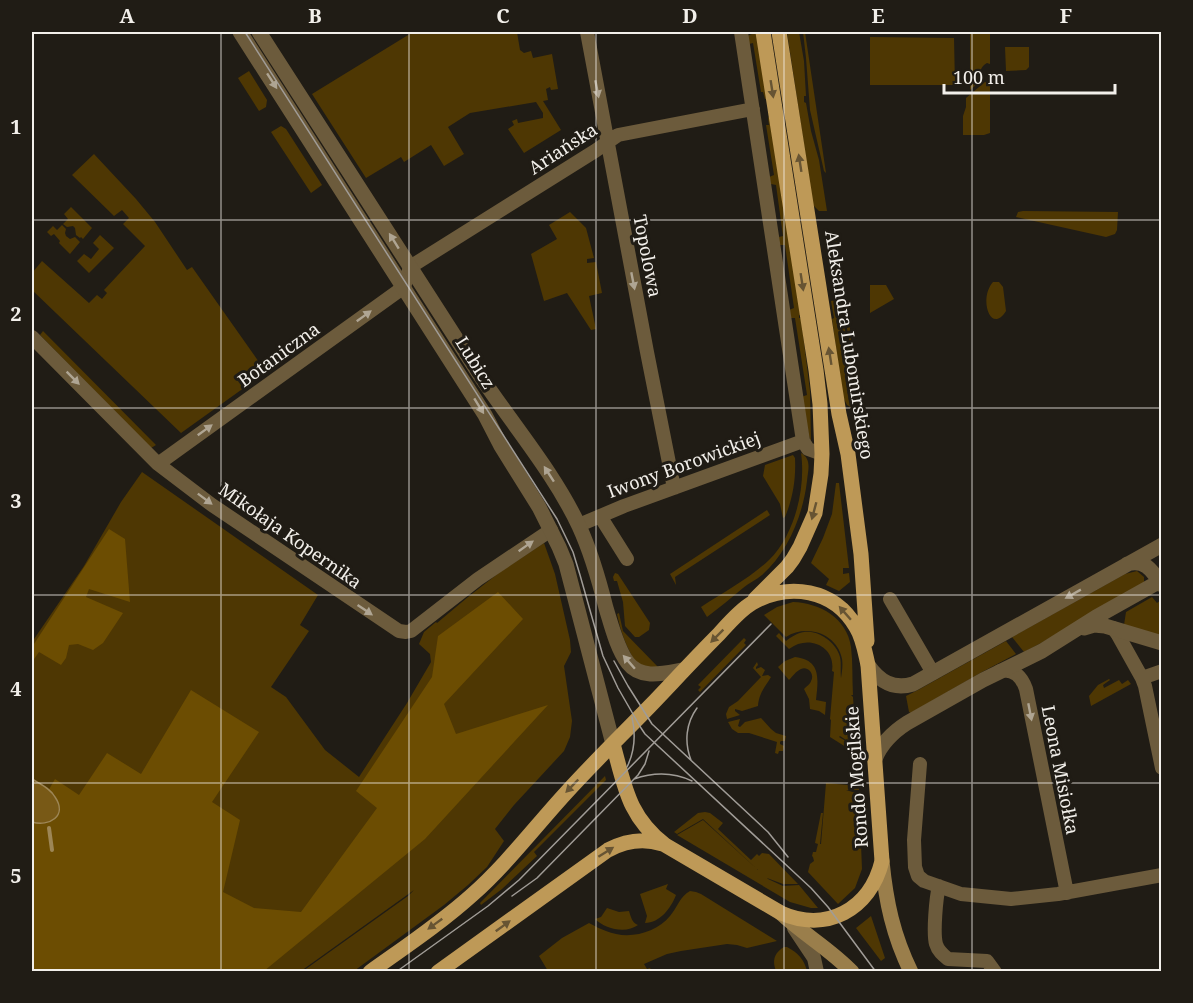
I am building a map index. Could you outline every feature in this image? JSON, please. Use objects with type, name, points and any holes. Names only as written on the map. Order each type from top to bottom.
[{"type":"main road","name":"Aleksandra Lubomirskiego","points":[[751,603],[787,567],[800,547],[815,513],[822,454],[816,370],[764,32]]},
{"type":"main road","name":"Aleksandra Lubomirskiego","points":[[779,32],[839,414],[848,454],[861,554],[868,665]]},
{"type":"main road","name":"Rondo Mogilskie","points":[[793,591],[814,593],[826,598],[843,609],[856,627],[868,665],[882,861],[867,893],[846,913],[819,921],[785,917],[665,845],[638,818],[631,805],[613,744],[751,603],[772,595],[793,591]]},
{"type":"main road","points":[[370,972],[473,895],[613,744]]},
{"type":"main road","points":[[438,972],[618,845],[639,841],[665,845]]},
{"type":"main road","points":[[882,861],[891,920],[911,972]]},
{"type":"main road","points":[[785,917],[852,972]]},
{"type":"street","name":"Lubicz","points":[[240,32],[485,415],[501,446],[539,507],[566,564],[613,744]]},
{"type":"street","name":"Lubicz","points":[[259,32],[485,383],[562,495],[579,525],[612,629],[627,662],[645,674],[683,670]]},
{"type":"street","name":"Topolowa","points":[[587,32],[646,352],[674,488]]},
{"type":"street","points":[[741,32],[803,441],[808,449],[822,454]]},
{"type":"street","name":"Ariańska","points":[[410,267],[618,135],[753,109]]},
{"type":"street","points":[[404,287],[410,267]]},
{"type":"street","name":"Botaniczna","points":[[158,464],[404,287]]},
{"type":"street","name":"Mikołaja Kopernika","points":[[32,337],[158,464],[212,505],[399,631],[411,631],[478,579],[551,530]]},
{"type":"street","name":"Iwony Borowickiej","points":[[579,525],[803,441]]},
{"type":"street","points":[[600,516],[627,559]]},
{"type":"street","points":[[868,665],[875,675],[894,686],[903,687],[916,683],[1161,545]]},
{"type":"street","points":[[875,759],[880,749],[897,730],[912,720],[1000,671],[1042,651],[1161,582],[1150,569],[1141,563],[1124,565]]},
{"type":"street","points":[[890,599],[933,673]]},
{"type":"street","points":[[1075,631],[1094,625],[1105,626],[1161,644]]},
{"type":"street","points":[[1113,628],[1142,678],[1161,768]]},
{"type":"street","name":"Leona Misiołka","points":[[1000,671],[1015,673],[1026,689],[1066,893]]},
{"type":"street","points":[[1142,678],[1161,671]]},
{"type":"street","points":[[920,764],[914,840],[915,867],[920,879],[960,894],[1008,899],[1066,893],[1161,875]]},
{"type":"street","points":[[939,886],[936,902],[936,941],[939,951],[948,959],[987,961],[995,972]]},
{"type":"street","points":[[785,917],[814,958],[817,972]]},
{"type":"shaded area","points":[[413,32],[517,32],[520,50],[524,53],[531,51],[533,58],[552,54],[558,89],[551,90],[550,87],[546,89],[548,100],[543,101],[561,130],[524,153],[508,129],[514,125],[512,121],[517,119],[518,123],[543,118],[543,113],[536,102],[470,113],[448,127],[464,154],[444,166],[431,145],[404,162],[401,157],[366,178],[312,94]]},
{"type":"shaded area","points":[[752,32],[757,32],[801,315],[799,318],[801,318],[810,391],[811,440],[801,397],[807,395],[795,318],[790,318],[789,310],[794,308],[785,245],[779,245],[779,237],[783,236],[776,185],[771,184],[769,177],[774,175],[766,125],[769,125],[767,99],[761,92],[753,43],[749,44],[747,36]]},
{"type":"shaded area","points":[[787,32],[799,32],[804,61],[806,96],[804,96],[804,102],[819,160],[827,211],[819,211],[813,205]]},
{"type":"shaded area","points":[[803,32],[805,32],[826,173],[810,110]]},
{"type":"shaded area","points":[[970,32],[990,32],[990,64],[983,66],[980,73],[982,80],[970,90]]},
{"type":"shaded area","points":[[870,37],[954,38],[955,85],[870,85]]},
{"type":"shaded area","points":[[1005,47],[1029,47],[1029,67],[1026,70],[1006,71]]},
{"type":"shaded area","points":[[249,71],[267,100],[266,107],[259,111],[238,78]]},
{"type":"shaded area","points":[[985,82],[990,82],[990,133],[963,135],[966,98]]},
{"type":"shaded area","points":[[281,126],[286,129],[322,185],[311,193],[271,132]]},
{"type":"shaded area","points":[[94,154],[155,222],[187,270],[192,267],[266,372],[181,433],[32,290],[32,273],[42,261],[89,303],[97,295],[102,299],[107,293],[104,290],[145,246],[123,224],[129,218],[122,210],[114,216],[72,175]]},
{"type":"shaded area","points":[[71,207],[92,228],[83,239],[76,235],[73,226],[67,227],[63,224],[68,219],[64,214]]},
{"type":"shaded area","points":[[570,212],[586,228],[594,258],[587,259],[587,263],[596,262],[602,293],[589,296],[596,329],[591,330],[567,293],[544,301],[531,254],[557,239],[549,225]]},
{"type":"shaded area","points":[[1018,212],[1118,212],[1117,230],[1115,234],[1106,237],[1016,217]]},
{"type":"shaded area","points":[[62,225],[66,229],[66,236],[70,239],[75,237],[80,242],[70,254],[54,234],[51,236],[47,232],[53,226],[57,230]]},
{"type":"shaded area","points":[[100,235],[114,248],[89,273],[77,261],[84,254],[91,259],[99,249],[93,243]]},
{"type":"shaded area","points":[[836,236],[851,348],[838,272],[836,272],[832,237]]},
{"type":"shaded area","points":[[993,282],[999,282],[1003,287],[1006,311],[996,319],[991,317],[987,305],[989,289]]},
{"type":"shaded area","points":[[870,285],[886,285],[894,299],[870,313]]},
{"type":"shaded area","points":[[837,300],[846,334],[847,350],[850,353],[849,370],[854,409],[847,405],[843,397],[832,319],[834,318],[831,301]]},
{"type":"shaded area","points":[[43,331],[156,445],[151,448],[40,335]]},
{"type":"shaded area","points":[[801,453],[807,458],[808,465],[805,494],[798,520],[787,544],[762,575],[707,617],[701,607],[762,567],[786,538],[800,495]]},
{"type":"shaded area","points":[[793,455],[795,466],[793,488],[788,510],[783,518],[780,504],[763,476],[765,465]]},
{"type":"shaded area","points":[[142,472],[318,595],[300,625],[309,631],[271,687],[286,697],[325,750],[359,777],[431,662],[430,654],[419,644],[424,632],[500,572],[544,543],[555,574],[570,640],[571,652],[564,666],[572,721],[570,737],[564,751],[495,829],[504,841],[487,867],[444,905],[354,971],[303,971],[414,890],[301,971],[32,972],[32,642],[84,566],[121,502]]},
{"type":"shaded area","points":[[836,483],[839,483],[849,568],[843,568],[843,574],[849,573],[850,582],[839,591],[826,585],[829,579],[811,563],[832,514]]},
{"type":"shaded area","points":[[767,510],[770,515],[675,577],[676,585],[670,574]]},
{"type":"shaded area","points":[[109,529],[125,539],[130,602],[89,589],[86,597],[123,613],[103,643],[93,650],[78,644],[69,645],[66,658],[61,665],[39,652],[32,662],[32,647]]},
{"type":"shaded area","points":[[1137,571],[1144,577],[1144,584],[1024,652],[1012,637],[1125,574]]},
{"type":"shaded area","points":[[615,573],[618,574],[650,623],[649,630],[639,637],[635,637],[625,626],[623,602],[617,581],[614,581],[613,577]]},
{"type":"shaded area","points":[[498,592],[523,619],[444,704],[456,734],[548,705],[425,839],[264,971],[32,971],[32,819],[55,779],[79,795],[107,753],[141,774],[191,690],[259,732],[212,802],[240,820],[223,892],[254,908],[301,912],[377,808],[356,791],[432,677],[438,636]]},
{"type":"shaded area","points":[[1152,597],[1157,603],[1161,600],[1161,636],[1124,625],[1126,612]]},
{"type":"shaded area","points":[[793,602],[813,605],[831,614],[844,628],[852,653],[853,695],[851,695],[856,743],[847,740],[848,738],[846,740],[839,737],[857,748],[857,754],[830,737],[834,672],[830,655],[819,645],[812,643],[796,645],[789,649],[776,636],[779,633],[786,641],[804,632],[825,637],[839,654],[841,678],[842,661],[839,650],[834,643],[820,633],[802,631],[786,637],[764,615],[777,607]]},
{"type":"shaded area","points":[[619,613],[623,631],[658,667],[652,669],[636,663],[622,633],[617,614]]},
{"type":"shaded area","points":[[744,638],[746,645],[700,692],[698,690],[701,687],[698,685]]},
{"type":"shaded area","points":[[1006,641],[1016,654],[911,713],[909,712],[906,696]]},
{"type":"shaded area","points":[[795,657],[810,662],[814,667],[817,678],[816,700],[826,702],[825,715],[810,709],[809,699],[804,689],[812,678],[810,671],[801,669],[789,680],[778,667]]},
{"type":"shaded area","points":[[757,662],[756,669],[761,667],[765,670],[762,676],[771,677],[761,694],[758,706],[742,711],[735,709],[740,715],[727,719],[726,714],[729,707],[761,677],[753,668]]},
{"type":"shaded area","points":[[1109,679],[1103,685],[1104,688],[1119,680],[1122,684],[1128,680],[1131,684],[1091,706],[1089,696],[1098,685]]},
{"type":"shaded area","points":[[761,718],[776,733],[786,736],[785,741],[780,742],[784,746],[783,751],[779,751],[778,754],[775,753],[777,742],[749,733],[738,733],[728,722],[740,719],[738,726],[740,727],[745,722]]},
{"type":"shaded area","points":[[605,776],[606,780],[534,852],[537,856],[481,905],[480,903]]},
{"type":"shaded area","points":[[32,779],[45,786],[55,797],[59,810],[55,819],[45,823],[32,822]]},
{"type":"shaded area","points":[[826,783],[859,786],[859,790],[846,790],[859,794],[862,869],[855,888],[838,904],[808,872],[810,864],[814,861],[812,856],[813,852],[816,852],[818,844],[815,843],[821,813],[823,813],[821,844]]},
{"type":"shaded area","points":[[705,812],[723,823],[718,829],[751,860],[757,854],[759,856],[762,853],[769,854],[798,884],[783,884],[768,879],[783,886],[799,885],[818,908],[790,902],[677,835],[703,820],[758,870],[703,819],[677,834],[674,832],[698,813]]},
{"type":"shaded area","points":[[668,884],[666,889],[676,895],[671,905],[660,918],[645,923],[647,916],[640,894]]},
{"type":"shaded area","points":[[690,891],[701,894],[777,941],[747,948],[727,944],[667,954],[644,964],[652,971],[548,971],[539,956],[562,938],[589,923],[614,934],[632,935],[649,931],[664,922]]},
{"type":"shaded area","points":[[607,908],[619,912],[629,911],[633,921],[638,925],[622,930],[604,925],[595,919],[601,917]]},
{"type":"shaded area","points":[[871,916],[885,958],[881,961],[856,928]]},
{"type":"shaded area","points":[[784,947],[791,949],[800,957],[807,971],[776,971],[775,958]]},
{"type":"waterway","points":[[49,828],[52,850]]},
{"type":"tram line","points":[[245,32],[557,519],[573,552],[603,656],[618,688],[645,734],[811,888],[828,907],[876,972]]},
{"type":"tram line","points":[[396,972],[488,906],[519,880],[771,624]]},
{"type":"tram line","points":[[614,661],[652,724],[768,832],[788,857]]},
{"type":"tram line","points":[[691,760],[687,746],[687,733],[690,720],[697,708]]},
{"type":"tram line","points":[[627,767],[634,743],[632,717]]},
{"type":"tram line","points":[[512,896],[537,878],[638,775],[649,751]]},
{"type":"tram line","points":[[634,779],[663,774],[692,781]]}]
